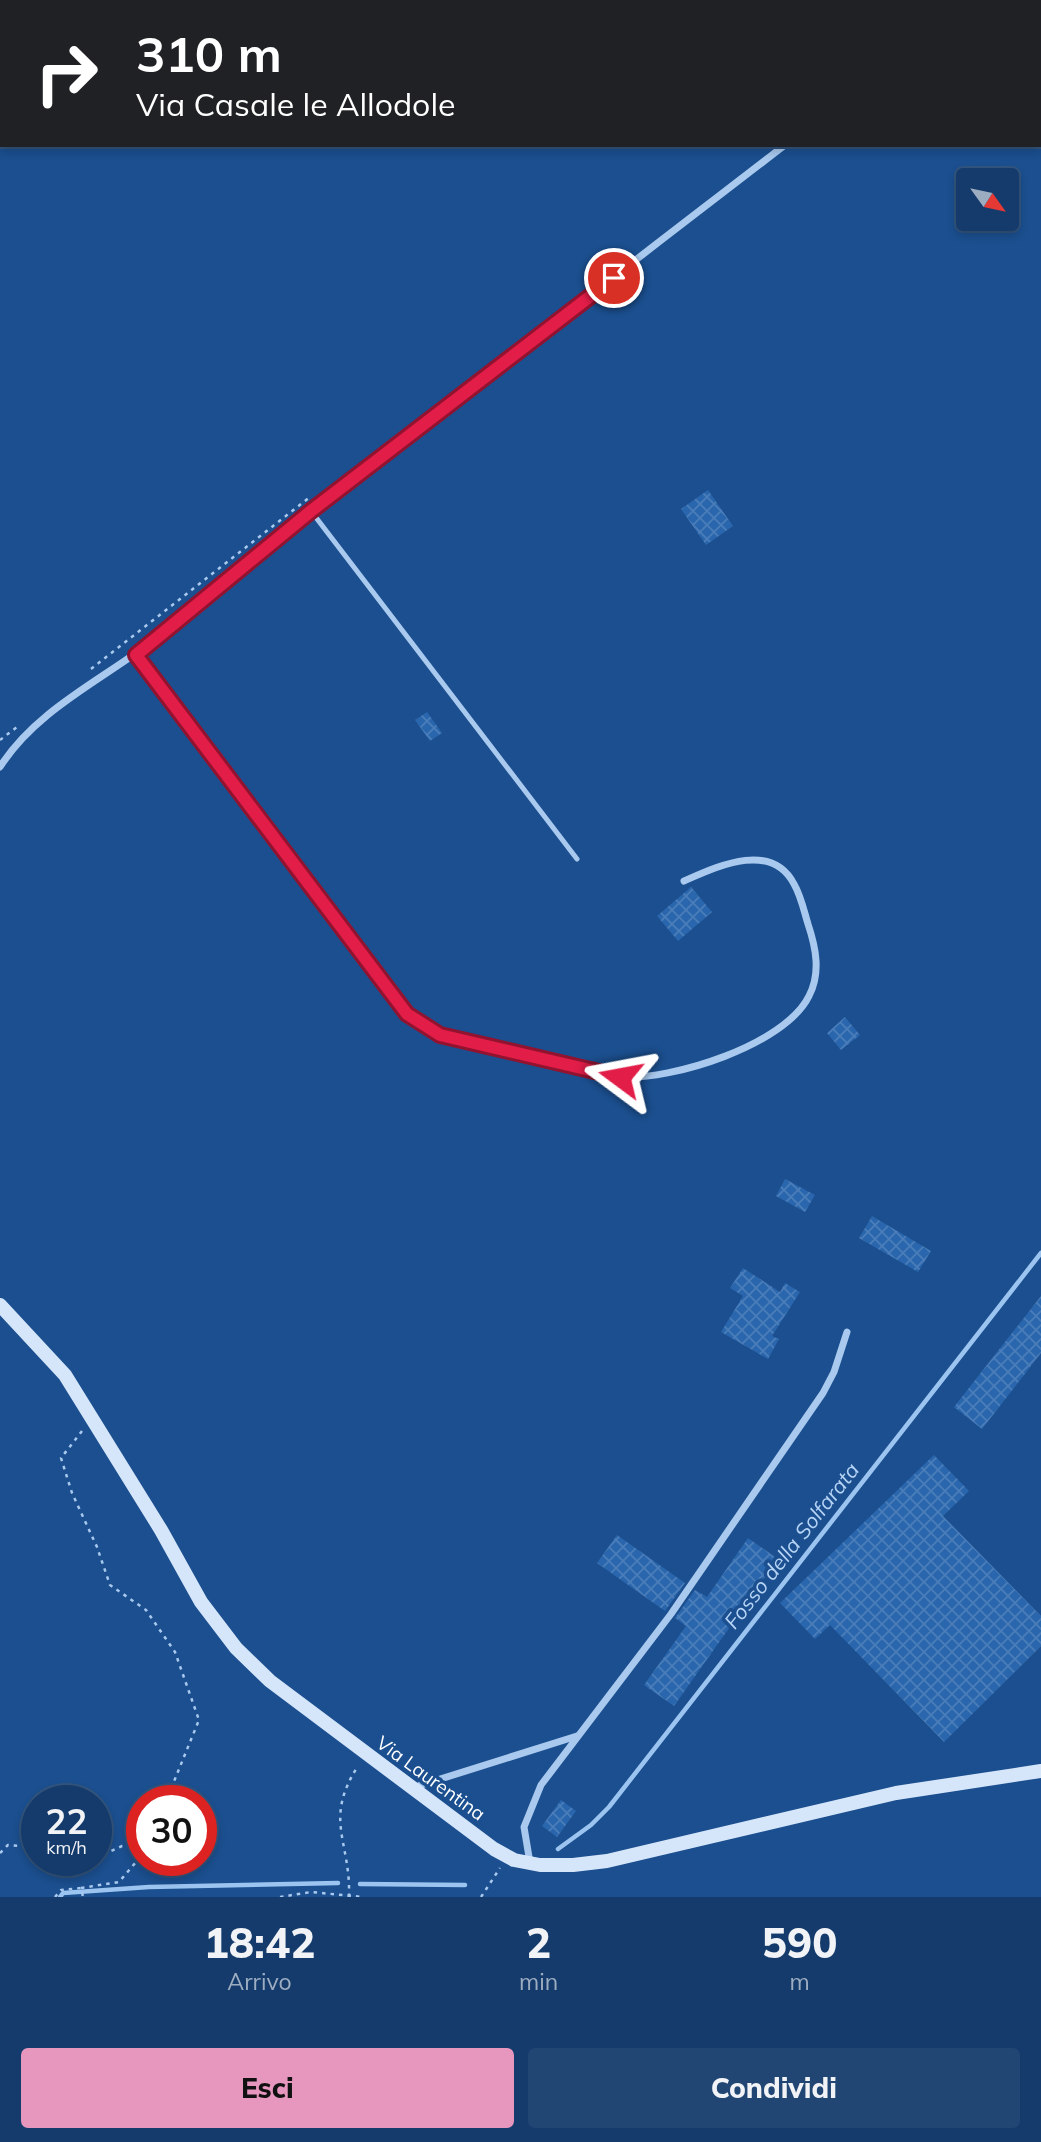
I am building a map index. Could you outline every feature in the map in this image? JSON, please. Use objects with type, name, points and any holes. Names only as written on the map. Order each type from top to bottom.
[{"type":"main road","name":"Via Laurentina","points":[[0,1305],[65,1376],[201,1602],[236,1648],[270,1681],[508,1857],[530,1863],[573,1865],[607,1861],[896,1793],[1041,1771]]},
{"type":"street","points":[[0,766],[35,724],[136,655],[311,511],[782,147]]},
{"type":"street","points":[[136,655],[401,1008],[432,1032],[620,1077],[640,1078],[677,1073],[773,1034],[799,1012],[816,978],[813,937],[793,881],[768,862],[753,860],[719,865],[684,881]]},
{"type":"street","points":[[530,1863],[524,1831],[530,1807],[543,1781],[671,1614],[823,1393],[838,1363],[847,1332]]},
{"type":"street","points":[[412,1788],[578,1735]]},
{"type":"lane","points":[[311,511],[577,859]]},
{"type":"path","points":[[87,672],[310,497]]},
{"type":"path","points":[[0,740],[22,723]]},
{"type":"path","points":[[92,1417],[61,1458],[72,1493],[97,1547],[110,1585],[146,1610],[175,1652],[198,1720],[172,1785]]},
{"type":"path","points":[[349,1895],[338,1815],[347,1782],[364,1753]]},
{"type":"path","points":[[0,1853],[8,1845],[21,1846]]},
{"type":"path","points":[[481,1897],[508,1857]]},
{"type":"path","points":[[55,1897],[61,1890],[119,1882],[126,1874]]},
{"type":"path","points":[[81,1889],[83,1897]]},
{"type":"path","points":[[280,1897],[311,1892],[363,1897]]},
{"type":"building","points":[[708,490],[733,526],[706,545],[681,509]]},
{"type":"building","points":[[427,712],[442,733],[430,741],[415,720]]},
{"type":"building","points":[[691,887],[712,912],[678,941],[657,916]]},
{"type":"building","points":[[845,1017],[860,1035],[841,1050],[827,1033]]},
{"type":"building","points":[[785,1179],[815,1195],[805,1212],[776,1196]]},
{"type":"building","points":[[872,1216],[931,1251],[918,1272],[859,1238]]},
{"type":"building","points":[[743,1268],[780,1292],[785,1283],[800,1292],[772,1336],[779,1339],[768,1359],[721,1332],[743,1296],[730,1288]]},
{"type":"building","points":[[1041,1296],[1041,1353],[982,1429],[954,1407]]},
{"type":"building","points":[[934,1455],[969,1491],[943,1516],[1041,1616],[1041,1646],[944,1742],[830,1625],[815,1639],[780,1603]]},
{"type":"building","points":[[617,1535],[685,1583],[665,1611],[597,1563]]},
{"type":"building","points":[[748,1538],[778,1559],[674,1706],[644,1685],[686,1626],[675,1618],[695,1590],[707,1597]]},
{"type":"building","points":[[561,1800],[576,1811],[557,1837],[542,1826]]},
{"type":"waterway","name":"Fosso della Solfarata","points":[[558,1849],[591,1825],[609,1807],[1041,1253]]},
{"type":"waterway","name":"Fosso della Solfarata","points":[[60,1897],[63,1893],[149,1887],[338,1883]]},
{"type":"waterway","name":"Fosso della Solfarata","points":[[360,1884],[465,1885]]},
{"type":"route","points":[[614,278],[311,511],[136,655],[407,1014],[440,1035],[620,1077]]}]
